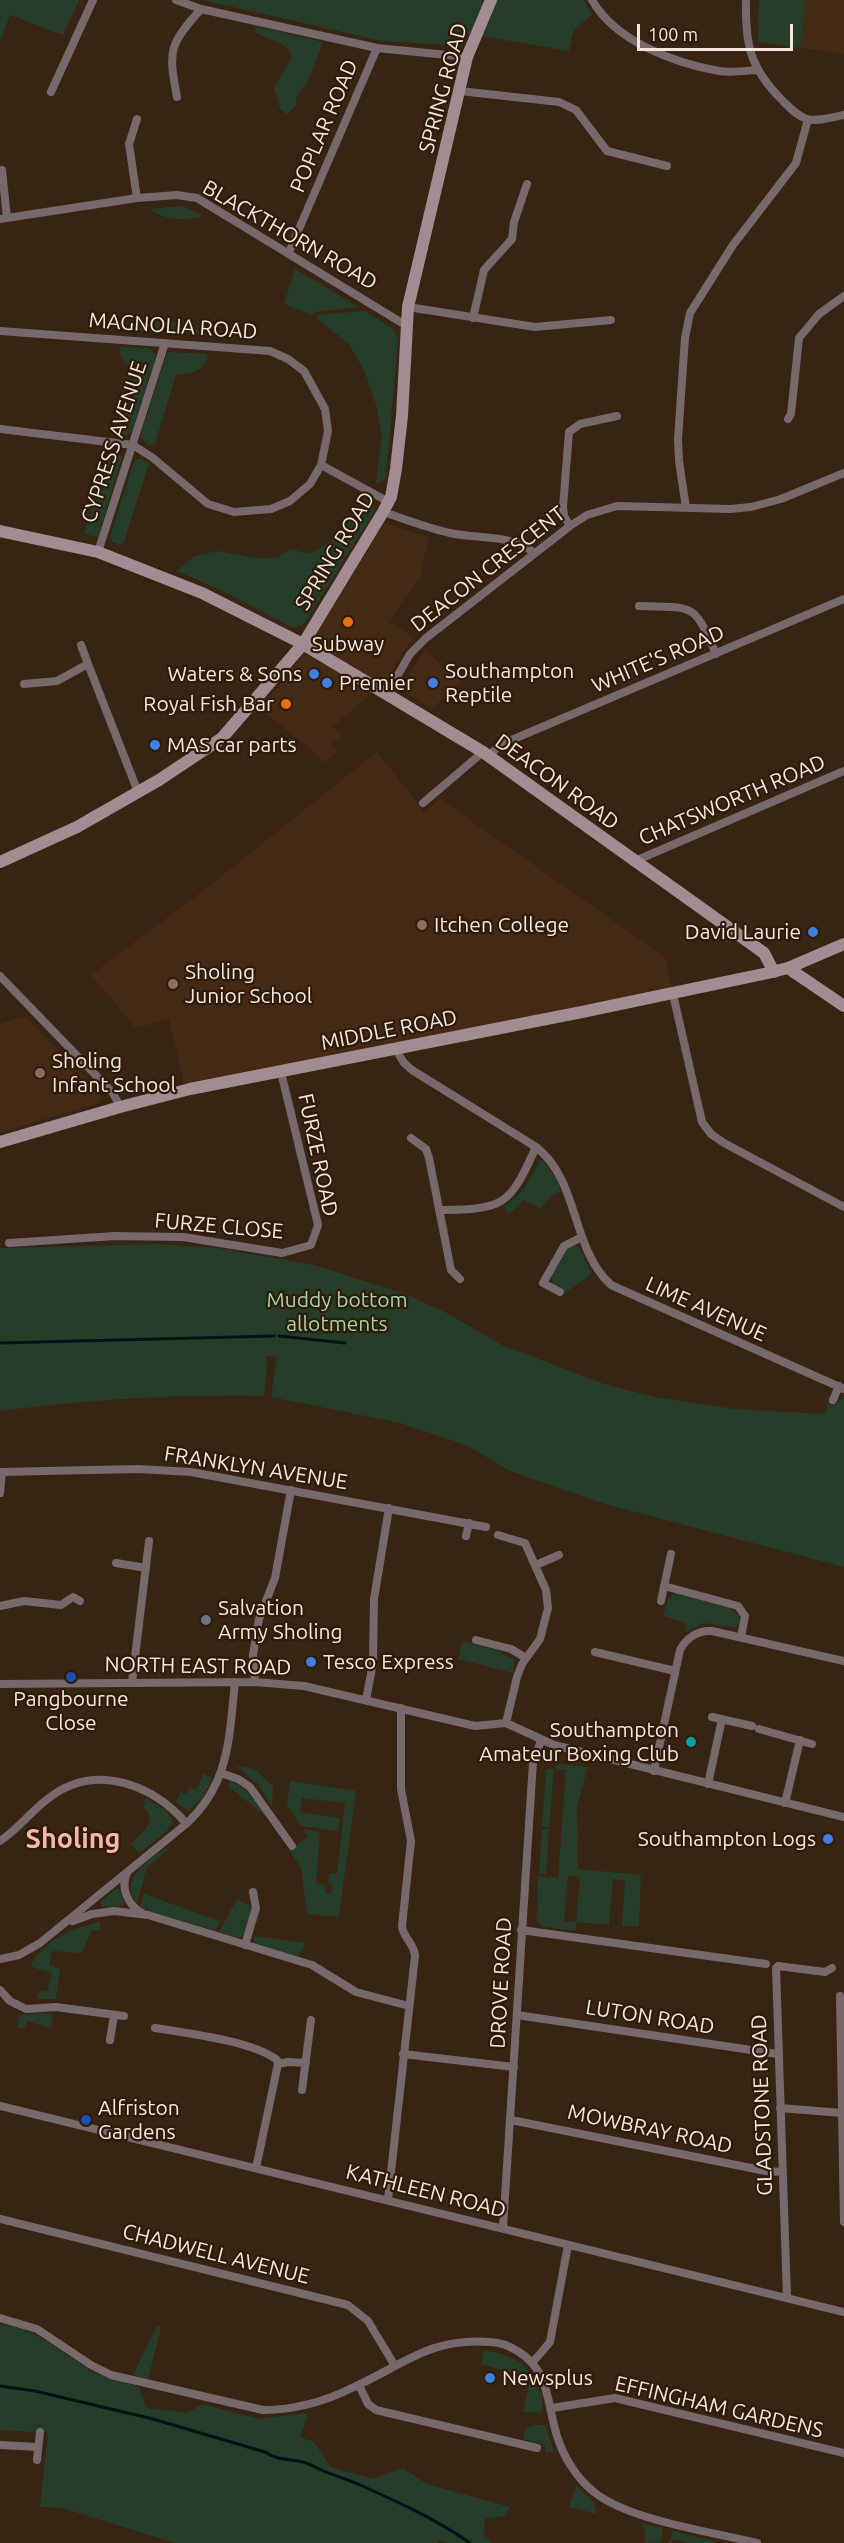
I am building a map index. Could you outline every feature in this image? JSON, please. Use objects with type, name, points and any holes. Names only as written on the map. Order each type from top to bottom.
[{"type":"street","points":[[51,92],[93,0]]},
{"type":"street","points":[[176,0],[201,9],[377,48],[467,57]]},
{"type":"street","name":"SPRING ROAD","points":[[0,862],[65,834],[138,792],[222,738],[303,644],[386,507],[396,470],[402,416],[408,307],[467,57],[491,0]]},
{"type":"street","points":[[592,0],[609,23],[647,47],[681,61],[719,71],[756,70]]},
{"type":"street","points":[[746,0],[750,54],[756,70],[793,111],[808,119],[844,115]]},
{"type":"street","points":[[177,97],[171,63],[177,36],[201,9]]},
{"type":"street","name":"POPLAR ROAD","points":[[289,252],[377,48]]},
{"type":"street","points":[[460,91],[559,102],[576,110],[607,151],[667,166]]},
{"type":"street","points":[[137,118],[129,144],[137,198]]},
{"type":"street","points":[[686,508],[678,452],[685,338],[690,313],[733,245],[796,163],[808,119]]},
{"type":"street","name":"BLACKTHORN ROAD","points":[[2,170],[4,219],[137,198],[177,195],[197,198],[407,326]]},
{"type":"street","points":[[473,318],[484,270],[512,239],[514,222],[527,184]]},
{"type":"street","points":[[788,419],[791,414],[799,338],[819,314],[844,296]]},
{"type":"street","points":[[408,307],[535,327],[611,320]]},
{"type":"street","name":"MAGNOLIA ROAD","points":[[0,331],[270,351],[304,371],[324,408],[328,431],[321,465]]},
{"type":"street","name":"CYPRESS AVENUE","points":[[98,552],[165,343]]},
{"type":"street","points":[[570,526],[564,516],[563,507],[569,432],[580,424],[617,416]]},
{"type":"street","points":[[0,429],[133,445],[153,458],[208,504],[234,512],[271,509],[290,501],[310,484],[321,465],[386,507],[451,533],[514,542],[525,545],[534,553]]},
{"type":"street","name":"DEACON CRESCENT","points":[[387,694],[417,646],[534,553],[587,515],[617,506],[751,507],[781,499],[844,473]]},
{"type":"street","name":"DEACON ROAD","points":[[0,531],[98,552],[202,592],[303,644],[485,754],[764,953],[774,972]]},
{"type":"street","name":"WHITE'S ROAD","points":[[423,803],[485,754],[502,744],[844,599]]},
{"type":"street","points":[[639,606],[682,608],[695,613],[703,624],[716,654]]},
{"type":"street","points":[[81,645],[138,792]]},
{"type":"street","points":[[24,684],[57,681],[88,663]]},
{"type":"street","name":"CHATSWORTH ROAD","points":[[635,861],[844,771]]},
{"type":"street","name":"MIDDLE ROAD","points":[[0,1142],[190,1089],[774,972],[844,944]]},
{"type":"street","points":[[788,968],[844,1006]]},
{"type":"street","points":[[0,976],[113,1093],[120,1107]]},
{"type":"street","points":[[673,994],[702,1122],[707,1131],[844,1207]]},
{"type":"street","name":"LIME AVENUE","points":[[395,1048],[404,1063],[412,1070],[536,1147],[551,1161],[562,1178],[582,1237],[596,1267],[610,1284],[841,1387],[833,1400]]},
{"type":"street","name":"FURZE ROAD","points":[[281,1072],[318,1225],[311,1245]]},
{"type":"street","points":[[411,1138],[426,1149],[451,1269],[460,1279]]},
{"type":"street","points":[[439,1210],[472,1209],[497,1205],[518,1186],[536,1147]]},
{"type":"street","name":"FURZE CLOSE","points":[[9,1243],[35,1240],[183,1237],[282,1253],[311,1245]]},
{"type":"street","points":[[560,1292],[543,1283],[564,1246],[582,1237]]},
{"type":"street","name":"FRANKLYN AVENUE","points":[[1,1472],[159,1469],[202,1473],[486,1527]]},
{"type":"street","points":[[0,1493],[1,1472]]},
{"type":"street","points":[[255,1682],[253,1655],[259,1619],[275,1578],[291,1490]]},
{"type":"street","points":[[366,1700],[373,1663],[375,1595],[389,1508]]},
{"type":"street","points":[[466,1536],[469,1523]]},
{"type":"street","points":[[498,1535],[525,1543],[546,1590],[548,1608],[540,1639],[526,1658],[517,1677],[506,1723],[541,1741],[844,1817]]},
{"type":"street","points":[[132,1682],[149,1541]]},
{"type":"street","points":[[661,1601],[671,1554]]},
{"type":"street","points":[[536,1565],[559,1555]]},
{"type":"street","points":[[116,1563],[146,1568]]},
{"type":"street","points":[[664,1586],[738,1606],[745,1616],[741,1637]]},
{"type":"street","points":[[0,1606],[24,1601],[61,1605],[77,1599],[70,1588]]},
{"type":"street","points":[[654,1771],[682,1646],[698,1633],[712,1631],[844,1661]]},
{"type":"street","points":[[476,1640],[511,1649],[526,1658]]},
{"type":"street","points":[[595,1652],[675,1671]]},
{"type":"street","points":[[0,1959],[30,1950],[59,1928],[186,1823],[209,1799],[222,1773],[235,1682]]},
{"type":"street","name":"NORTH EAST ROAD","points":[[0,1684],[255,1682],[304,1686],[475,1726],[506,1723]]},
{"type":"street","points":[[388,2199],[415,1956],[412,1946],[403,1935],[402,1926],[411,1841],[402,1798],[402,1708]]},
{"type":"street","points":[[712,1717],[812,1744]]},
{"type":"street","points":[[708,1784],[722,1719]]},
{"type":"street","points":[[785,1803],[800,1740]]},
{"type":"street","name":"DROVE ROAD","points":[[503,2228],[534,1758],[541,1741]]},
{"type":"street","points":[[222,1773],[250,1787],[292,1846]]},
{"type":"street","points":[[0,1841],[57,1792],[73,1785],[99,1781],[120,1782],[143,1789],[164,1802],[186,1823]]},
{"type":"street","points":[[129,1870],[124,1881],[127,1897],[135,1909],[144,1914]]},
{"type":"street","points":[[245,1944],[256,1908],[253,1892]]},
{"type":"street","points":[[59,1928],[76,1919],[99,1913],[121,1911],[144,1914],[318,1968],[356,1992],[409,2006]]},
{"type":"street","points":[[521,1930],[766,1964]]},
{"type":"street","name":"GLADSTONE ROAD","points":[[787,2298],[776,1968],[778,1966],[825,1972],[832,1968]]},
{"type":"street","points":[[0,1990],[10,2001],[26,2009],[56,2007],[124,2016]]},
{"type":"street","points":[[840,1996],[844,2222]]},
{"type":"street","points":[[110,2040],[114,2015]]},
{"type":"street","name":"LUTON ROAD","points":[[517,2015],[778,2054]]},
{"type":"street","points":[[302,2090],[311,2019]]},
{"type":"street","points":[[155,2028],[213,2038],[274,2057],[278,2064],[256,2168]]},
{"type":"street","points":[[403,2054],[514,2067]]},
{"type":"street","points":[[278,2064],[306,2062]]},
{"type":"street","name":"KATHLEEN ROAD","points":[[0,2106],[844,2312]]},
{"type":"street","points":[[780,2108],[842,2113]]},
{"type":"street","name":"MOWBRAY ROAD","points":[[511,2120],[766,2171],[782,2172]]},
{"type":"street","name":"CHADWELL AVENUE","points":[[0,2219],[348,2305],[368,2321],[395,2366]]},
{"type":"street","points":[[532,2362],[550,2342],[568,2245]]},
{"type":"street","points":[[0,2318],[37,2329],[91,2365],[111,2375],[253,2409],[272,2410],[311,2403],[359,2385],[433,2348],[488,2342],[513,2348],[532,2362],[543,2380],[552,2408],[558,2439],[570,2462],[589,2488],[607,2502],[641,2515],[757,2543]]},
{"type":"street","points":[[359,2385],[368,2404],[376,2410],[537,2448]]},
{"type":"street","name":"EFFINGHAM GARDENS","points":[[552,2408],[607,2398],[622,2399],[844,2453]]},
{"type":"street","points":[[37,2460],[40,2432]]},
{"type":"street","points":[[0,2445],[38,2447]]},
{"type":"shaded area","points":[[759,0],[844,0],[844,54],[758,42]]},
{"type":"shaded area","points":[[385,523],[429,538],[419,579],[389,622],[413,637],[385,683],[333,726],[342,736],[331,745],[336,752],[323,763],[310,748],[260,709],[302,656]]},
{"type":"shaded area","points":[[427,650],[441,665],[463,682],[432,708],[401,690]]},
{"type":"shaded area","name":"Itchen College","points":[[377,752],[424,812],[440,799],[665,957],[673,994],[186,1090],[169,1019],[136,1028],[91,975],[204,890]]},
{"type":"shaded area","name":"Sholing Infant School","points":[[25,1016],[100,1092],[101,1102],[0,1133],[0,1024]]},
{"type":"green space","points":[[0,0],[79,0],[63,35],[10,15],[0,41]]},
{"type":"green space","points":[[202,0],[584,0],[592,15],[574,30],[569,51],[463,33],[460,46],[382,41]]},
{"type":"green space","points":[[759,0],[803,0],[805,7],[800,48],[758,42]]},
{"type":"green space","points":[[256,26],[323,42],[309,79],[296,98],[296,105],[287,114],[280,109],[274,88],[292,57],[290,51],[282,44],[255,32]]},
{"type":"green space","points":[[182,206],[204,216],[175,219],[162,216],[149,209]]},
{"type":"green space","points":[[295,269],[359,307],[315,312],[313,315],[284,304]]},
{"type":"green space","points":[[365,311],[394,329],[398,340],[386,476],[383,481],[376,483],[382,436],[377,408],[365,372],[349,344],[316,318],[317,315]]},
{"type":"green space","points":[[157,319],[186,323],[208,335],[126,330],[134,324]]},
{"type":"green space","points":[[119,347],[149,348],[156,355],[132,431],[125,436],[115,435],[135,373],[121,357]]},
{"type":"green space","points":[[167,353],[208,354],[205,365],[201,368],[176,375],[155,444],[148,445],[140,437]]},
{"type":"green space","points":[[109,450],[119,451],[122,458],[98,537],[84,534]]},
{"type":"green space","points":[[142,459],[149,463],[123,545],[112,542],[110,537],[133,464],[136,460]]},
{"type":"green space","points":[[365,498],[374,503],[375,510],[304,624],[293,628],[227,593],[177,571],[194,556],[218,551],[256,558],[277,558],[290,549],[309,554],[336,537],[348,524]]},
{"type":"green space","points":[[541,1159],[557,1179],[561,1192],[554,1194],[540,1208],[524,1200],[510,1213],[506,1212],[504,1207],[524,1189]]},
{"type":"green space","name":"Muddy bottom allotments","points":[[154,1244],[217,1248],[314,1265],[405,1294],[447,1313],[502,1345],[604,1384],[654,1397],[735,1409],[825,1414],[829,1400],[837,1403],[844,1396],[844,1567],[605,1504],[510,1471],[466,1445],[400,1423],[271,1397],[277,1357],[266,1356],[264,1396],[132,1399],[0,1411],[0,1248]]},
{"type":"green space","points":[[573,1245],[579,1247],[592,1274],[565,1293],[554,1285],[551,1276],[565,1250]]},
{"type":"green space","points":[[675,1593],[729,1608],[739,1615],[740,1623],[734,1628],[704,1623],[685,1632],[686,1623],[663,1616],[668,1599]]},
{"type":"green space","points":[[462,1641],[501,1651],[501,1654],[515,1660],[513,1673],[458,1659]]},
{"type":"green space","points":[[559,1764],[588,1767],[577,1806],[578,1869],[641,1875],[639,1926],[622,1926],[625,1881],[613,1879],[609,1925],[577,1922],[576,1931],[544,1927],[537,1922],[538,1877],[558,1878],[566,1770],[554,1769]],"holes":[[[568,1876],[580,1877],[576,1922],[564,1921]]]},
{"type":"green space","points":[[236,1766],[254,1769],[273,1786],[272,1807],[259,1785]]},
{"type":"green space","points":[[554,1769],[549,1827],[542,1826],[546,1770]]},
{"type":"green space","points":[[203,1774],[213,1778],[203,1797],[189,1811],[176,1802],[181,1792],[186,1794],[190,1787],[196,1790]]},
{"type":"green space","points":[[230,1781],[245,1789],[270,1820],[228,1786]]},
{"type":"green space","points":[[290,1781],[356,1791],[339,1917],[307,1914],[301,1868],[289,1850],[308,1837],[303,1829],[320,1832],[316,1883],[325,1885],[325,1893],[332,1893],[333,1885],[328,1884],[329,1874],[337,1874],[345,1803],[302,1798],[300,1812],[340,1818],[338,1831],[301,1826],[287,1805]]},
{"type":"green space","points":[[145,1798],[166,1811],[173,1823],[169,1829],[139,1853],[131,1843],[144,1831],[149,1822],[148,1813],[144,1808]]},
{"type":"green space","points":[[542,1829],[549,1829],[546,1874],[539,1874]]},
{"type":"green space","points":[[165,1848],[168,1850],[147,1867],[137,1903],[132,1894],[133,1878],[144,1865]]},
{"type":"green space","points":[[119,1889],[124,1902],[122,1906],[101,1907],[101,1901],[114,1890]]},
{"type":"green space","points":[[144,1894],[220,1921],[215,1931],[146,1910],[140,1907]]},
{"type":"green space","points":[[237,1899],[252,1907],[244,1935],[239,1938],[219,1932]]},
{"type":"green space","points":[[100,1922],[101,1930],[92,1930],[81,1953],[52,1951],[49,1965],[60,1968],[56,1999],[37,1999],[39,1990],[47,1992],[52,1973],[31,1967],[35,1958],[50,1943],[70,1931]]},
{"type":"green space","points":[[255,1936],[306,1943],[298,1957],[258,1945],[253,1940]]},
{"type":"green space","points":[[53,2014],[51,2028],[27,2021],[25,2027],[17,2028],[19,2015]]},
{"type":"green space","points":[[0,2324],[20,2328],[42,2338],[94,2373],[139,2387],[146,2408],[187,2413],[202,2404],[259,2419],[305,2413],[308,2415],[300,2437],[314,2442],[331,2467],[373,2479],[403,2468],[427,2484],[510,2507],[504,2516],[485,2519],[484,2535],[492,2543],[448,2543],[439,2539],[438,2543],[175,2543],[62,2508],[40,2507],[48,2433],[0,2430]]},
{"type":"green space","points":[[157,2326],[161,2327],[148,2379],[133,2375]]},
{"type":"green space","points":[[484,2350],[505,2355],[519,2362],[525,2366],[532,2378],[481,2364]]},
{"type":"green space","points":[[529,2384],[536,2385],[541,2393],[543,2411],[540,2413],[523,2412]]},
{"type":"green space","points":[[545,2425],[554,2452],[545,2453],[545,2445],[523,2439],[526,2428]]},
{"type":"green space","points":[[576,2485],[593,2502],[597,2514],[569,2507]]},
{"type":"green space","points":[[641,2523],[663,2528],[661,2542],[645,2543],[645,2531]]},
{"type":"green space","points":[[673,2531],[714,2543],[688,2543],[673,2539],[672,2543],[668,2543]]},
{"type":"waterway","points":[[0,1343],[274,1336]]},
{"type":"waterway","points":[[279,1336],[345,1343]]},
{"type":"waterway","points":[[0,2386],[35,2391],[153,2419],[265,2452],[277,2458],[308,2463],[403,2504],[470,2543]]},
{"type":"place","name":"Subway","points":[[348,622]]},
{"type":"place","name":"Waters & Sons","points":[[314,674]]},
{"type":"place","name":"Premier","points":[[327,683]]},
{"type":"place","name":"Southampton Reptile","points":[[433,683]]},
{"type":"place","name":"Royal Fish Bar","points":[[286,704]]},
{"type":"place","name":"MAS car parts","points":[[155,745]]},
{"type":"place","name":"Itchen College","points":[[422,925]]},
{"type":"place","name":"David Laurie","points":[[813,932]]},
{"type":"place","name":"Sholing Junior School","points":[[173,984]]},
{"type":"place","name":"Sholing Infant School","points":[[40,1073]]},
{"type":"place","name":"Salvation Army Sholing","points":[[206,1620]]},
{"type":"place","name":"Tesco Express","points":[[311,1662]]},
{"type":"place","name":"Pangbourne Close","points":[[71,1677]]},
{"type":"place","name":"Southampton Amateur Boxing Club","points":[[691,1742]]},
{"type":"place","name":"Southampton Logs","points":[[828,1839]]},
{"type":"place","name":"Alfriston Gardens","points":[[86,2120]]},
{"type":"place","name":"Newsplus","points":[[490,2378]]},
{"type":"district","name":"Sholing","points":[[73,1839]]}]
